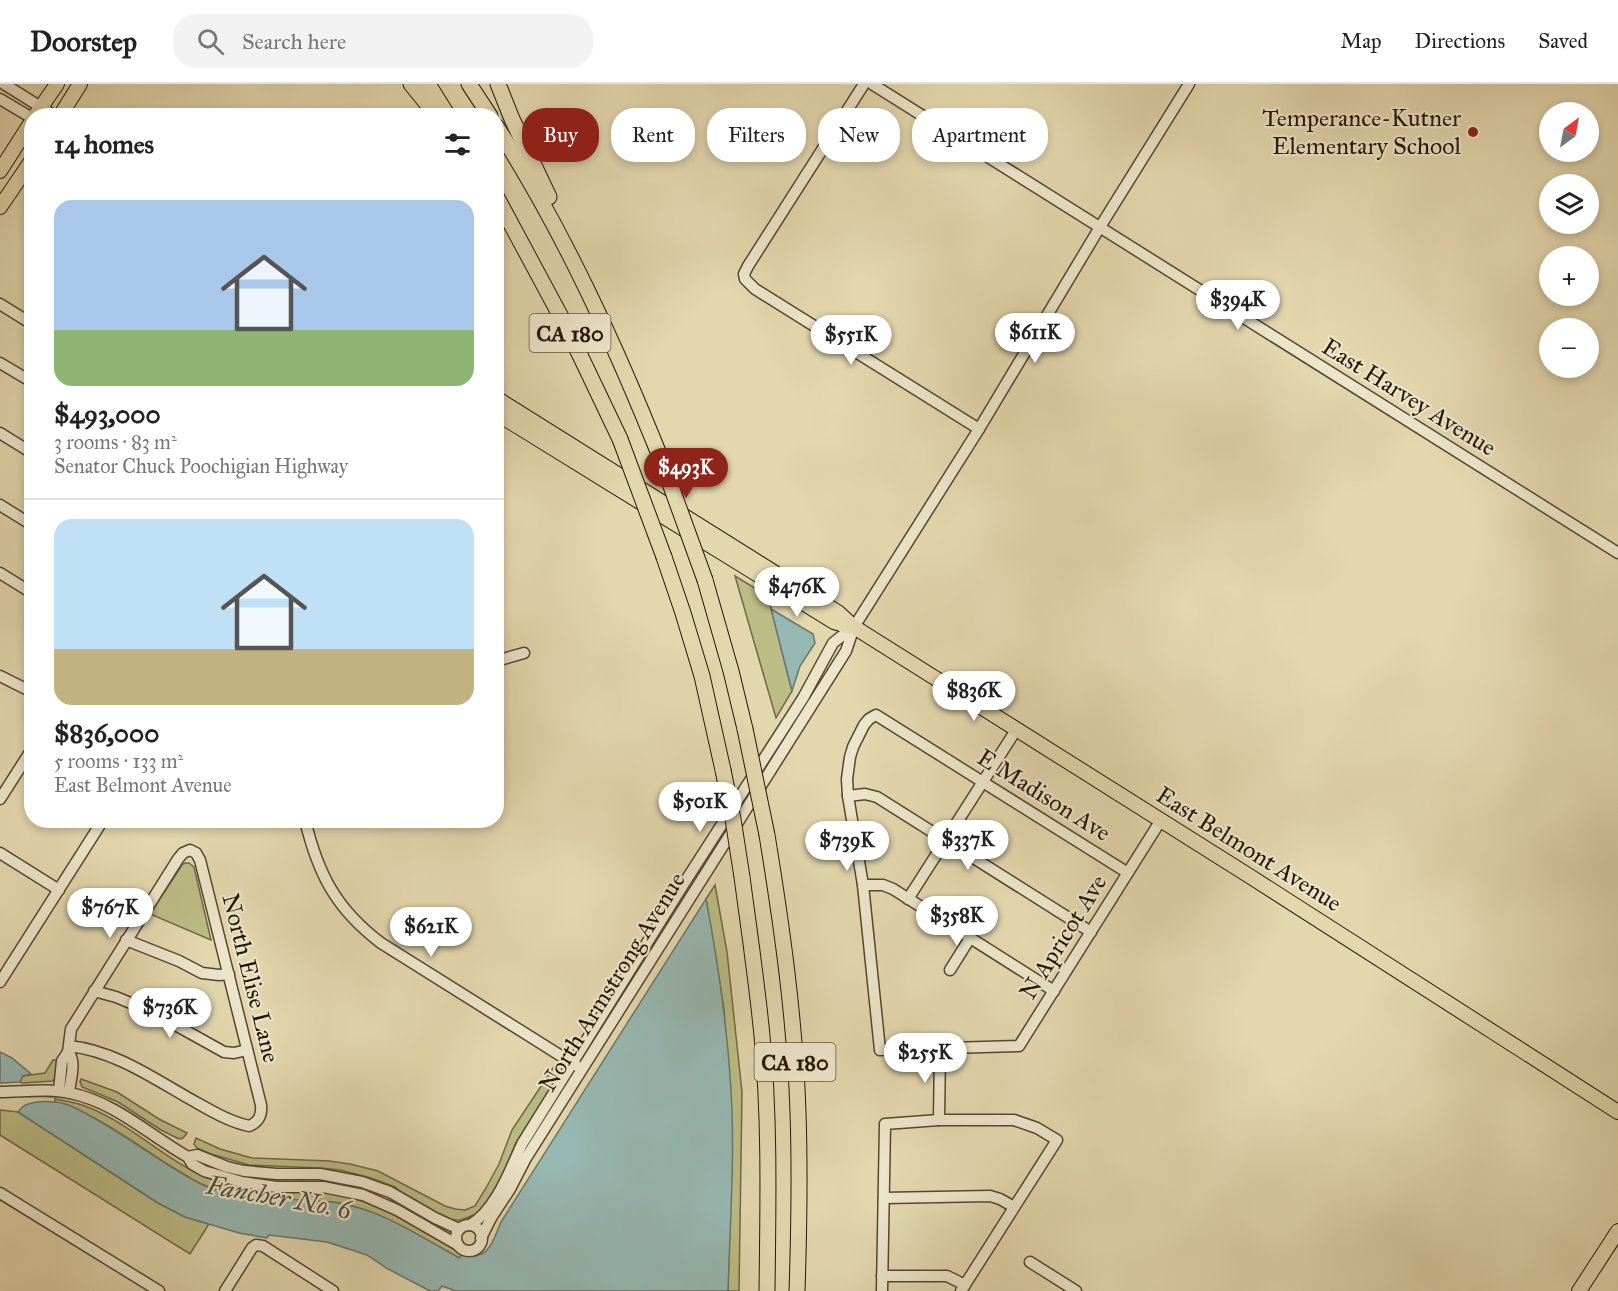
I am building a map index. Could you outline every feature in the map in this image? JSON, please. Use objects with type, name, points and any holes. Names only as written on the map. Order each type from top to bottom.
[{"type":"highway","points":[[411,84],[430,108]]},
{"type":"highway","points":[[428,84],[443,108]]},
{"type":"highway","points":[[469,84],[485,108]]},
{"type":"highway","points":[[498,84],[573,250],[590,297]]},
{"type":"highway","name":"CA 180","points":[[504,139],[540,199],[627,376],[663,464],[705,580],[728,660],[767,835],[785,955],[796,1066],[799,1163],[797,1291]]},
{"type":"highway","name":"CA 180","points":[[504,211],[568,330],[620,439],[664,557],[702,676],[733,819],[762,1036],[769,1195],[767,1291]]},
{"type":"highway","points":[[504,214],[514,229]]},
{"type":"main road","points":[[40,108],[57,84]]},
{"type":"main road","points":[[65,108],[80,84]]},
{"type":"main road","points":[[0,171],[24,133]]},
{"type":"main road","points":[[0,207],[24,172]]},
{"type":"main road","name":"East Belmont Avenue","points":[[504,403],[839,613],[854,627],[1618,1112]]},
{"type":"main road","name":"East Belmont Avenue","points":[[504,418],[834,622],[854,627]]},
{"type":"main road","points":[[1579,1291],[1618,1231]]},
{"type":"street","points":[[4,84],[34,108]]},
{"type":"street","points":[[864,84],[748,266],[744,273],[745,279],[755,289],[979,429]]},
{"type":"street","name":"East Harvey Avenue","points":[[872,84],[1618,553]]},
{"type":"street","name":"North Armstrong Avenue","points":[[482,1238],[491,1218],[510,1189],[577,1067],[683,885],[803,698],[833,643],[854,627],[979,429],[1189,84]]},
{"type":"street","points":[[0,99],[24,115]]},
{"type":"street","points":[[0,304],[24,319]]},
{"type":"street","points":[[0,363],[24,377]]},
{"type":"street","points":[[0,433],[24,448]]},
{"type":"street","points":[[0,505],[24,520]]},
{"type":"street","points":[[0,573],[24,586]]},
{"type":"street","points":[[504,659],[524,654]]},
{"type":"street","points":[[0,676],[24,688]]},
{"type":"street","name":"E Madison Ave","points":[[848,796],[847,779],[853,747],[864,725],[876,714],[1128,873]]},
{"type":"street","points":[[908,899],[1016,730]]},
{"type":"street","points":[[0,799],[24,762]]},
{"type":"street","points":[[939,1120],[940,1048],[880,1050],[863,885],[848,796],[865,794],[877,797],[1091,932]]},
{"type":"street","name":"N Apricot Ave","points":[[940,1048],[1019,1046],[1161,820]]},
{"type":"street","points":[[0,982],[97,828]]},
{"type":"street","points":[[306,828],[322,873],[354,921],[381,943],[577,1067]]},
{"type":"street","name":"North Elise Lane","points":[[69,1049],[85,1048],[110,1055],[231,1121],[249,1126],[258,1120],[261,1104],[200,860],[196,853],[190,850],[178,859],[126,940]]},
{"type":"street","points":[[0,854],[59,890]]},
{"type":"street","points":[[863,885],[883,885],[893,889],[1054,991]]},
{"type":"street","points":[[950,970],[970,938]]},
{"type":"street","points":[[64,1092],[73,1063],[69,1049],[71,1029],[126,940],[202,973],[229,974]]},
{"type":"street","points":[[94,991],[152,1012],[224,1053],[247,1050]]},
{"type":"street","name":"North Armstrong Avenue","points":[[465,1227],[484,1214],[490,1206],[522,1144],[577,1067]]},
{"type":"street","points":[[0,1092],[64,1092],[84,1096],[106,1105],[188,1157],[192,1164],[204,1171],[242,1182],[277,1187],[323,1187],[363,1195],[397,1210],[463,1249],[471,1250],[478,1246],[482,1238],[480,1231],[435,1218],[390,1192],[362,1182],[320,1174],[244,1171],[197,1155],[188,1157]]},
{"type":"street","points":[[882,1276],[947,1276],[963,1288],[1057,1140],[1037,1128],[1014,1120],[939,1120],[885,1124],[884,1198],[882,1276],[882,1291]]},
{"type":"street","points":[[0,1193],[159,1291]]},
{"type":"street","points":[[884,1198],[990,1197],[1000,1198],[1014,1207]]},
{"type":"street","points":[[458,1245],[456,1235],[465,1227]]},
{"type":"street","points":[[225,1291],[256,1245],[263,1246],[333,1291]]},
{"type":"street","points":[[1030,1262],[1076,1291]]},
{"type":"green space","points":[[735,576],[768,596],[792,691],[776,718]]},
{"type":"green space","points":[[185,863],[194,867],[211,940],[150,914]]},
{"type":"green space","points":[[715,885],[727,952],[742,1092],[739,1291],[728,1291],[732,1136],[724,1009],[706,899]]},
{"type":"green space","points":[[53,1060],[59,1060],[53,1081],[20,1082],[23,1076],[45,1073]]},
{"type":"green space","points":[[555,1065],[559,1075],[516,1143],[501,1179],[482,1209],[461,1220],[451,1220],[439,1215],[404,1195],[395,1187],[371,1178],[340,1170],[249,1165],[211,1154],[197,1148],[194,1144],[196,1138],[220,1149],[252,1158],[350,1164],[378,1171],[445,1206],[465,1210],[475,1206],[499,1164],[512,1130]]},
{"type":"green space","points":[[81,1079],[117,1092],[159,1119],[187,1133],[179,1139],[161,1130],[118,1102],[82,1087]]},
{"type":"green space","points":[[55,1099],[82,1105],[106,1116],[181,1164],[213,1180],[234,1187],[264,1191],[319,1192],[356,1199],[413,1223],[462,1255],[459,1258],[386,1218],[355,1207],[331,1202],[257,1198],[210,1188],[186,1176],[103,1123],[55,1102]]},
{"type":"green space","points":[[0,1110],[18,1112],[158,1203],[185,1217],[209,1224],[190,1254],[0,1135]]},
{"type":"water","points":[[771,609],[813,634],[815,643],[800,666],[792,691]]},
{"type":"water","points":[[706,899],[722,994],[731,1089],[732,1165],[728,1291],[456,1291],[442,1286],[438,1291],[430,1291],[367,1255],[327,1242],[269,1235],[267,1238],[239,1233],[185,1217],[158,1203],[18,1112],[25,1105],[33,1103],[63,1103],[90,1115],[183,1174],[215,1190],[267,1199],[338,1203],[386,1218],[459,1258],[462,1255],[478,1255],[484,1253],[492,1243],[501,1222]]},
{"type":"water","points":[[0,1052],[12,1058],[31,1074],[23,1076],[20,1082],[0,1083]]},
{"type":"place","name":"Temperance-Kutner Elementary School","points":[[1473,132]]},
{"type":"water label","name":"Fancher No. 6","points":[[279,1197]]}]
